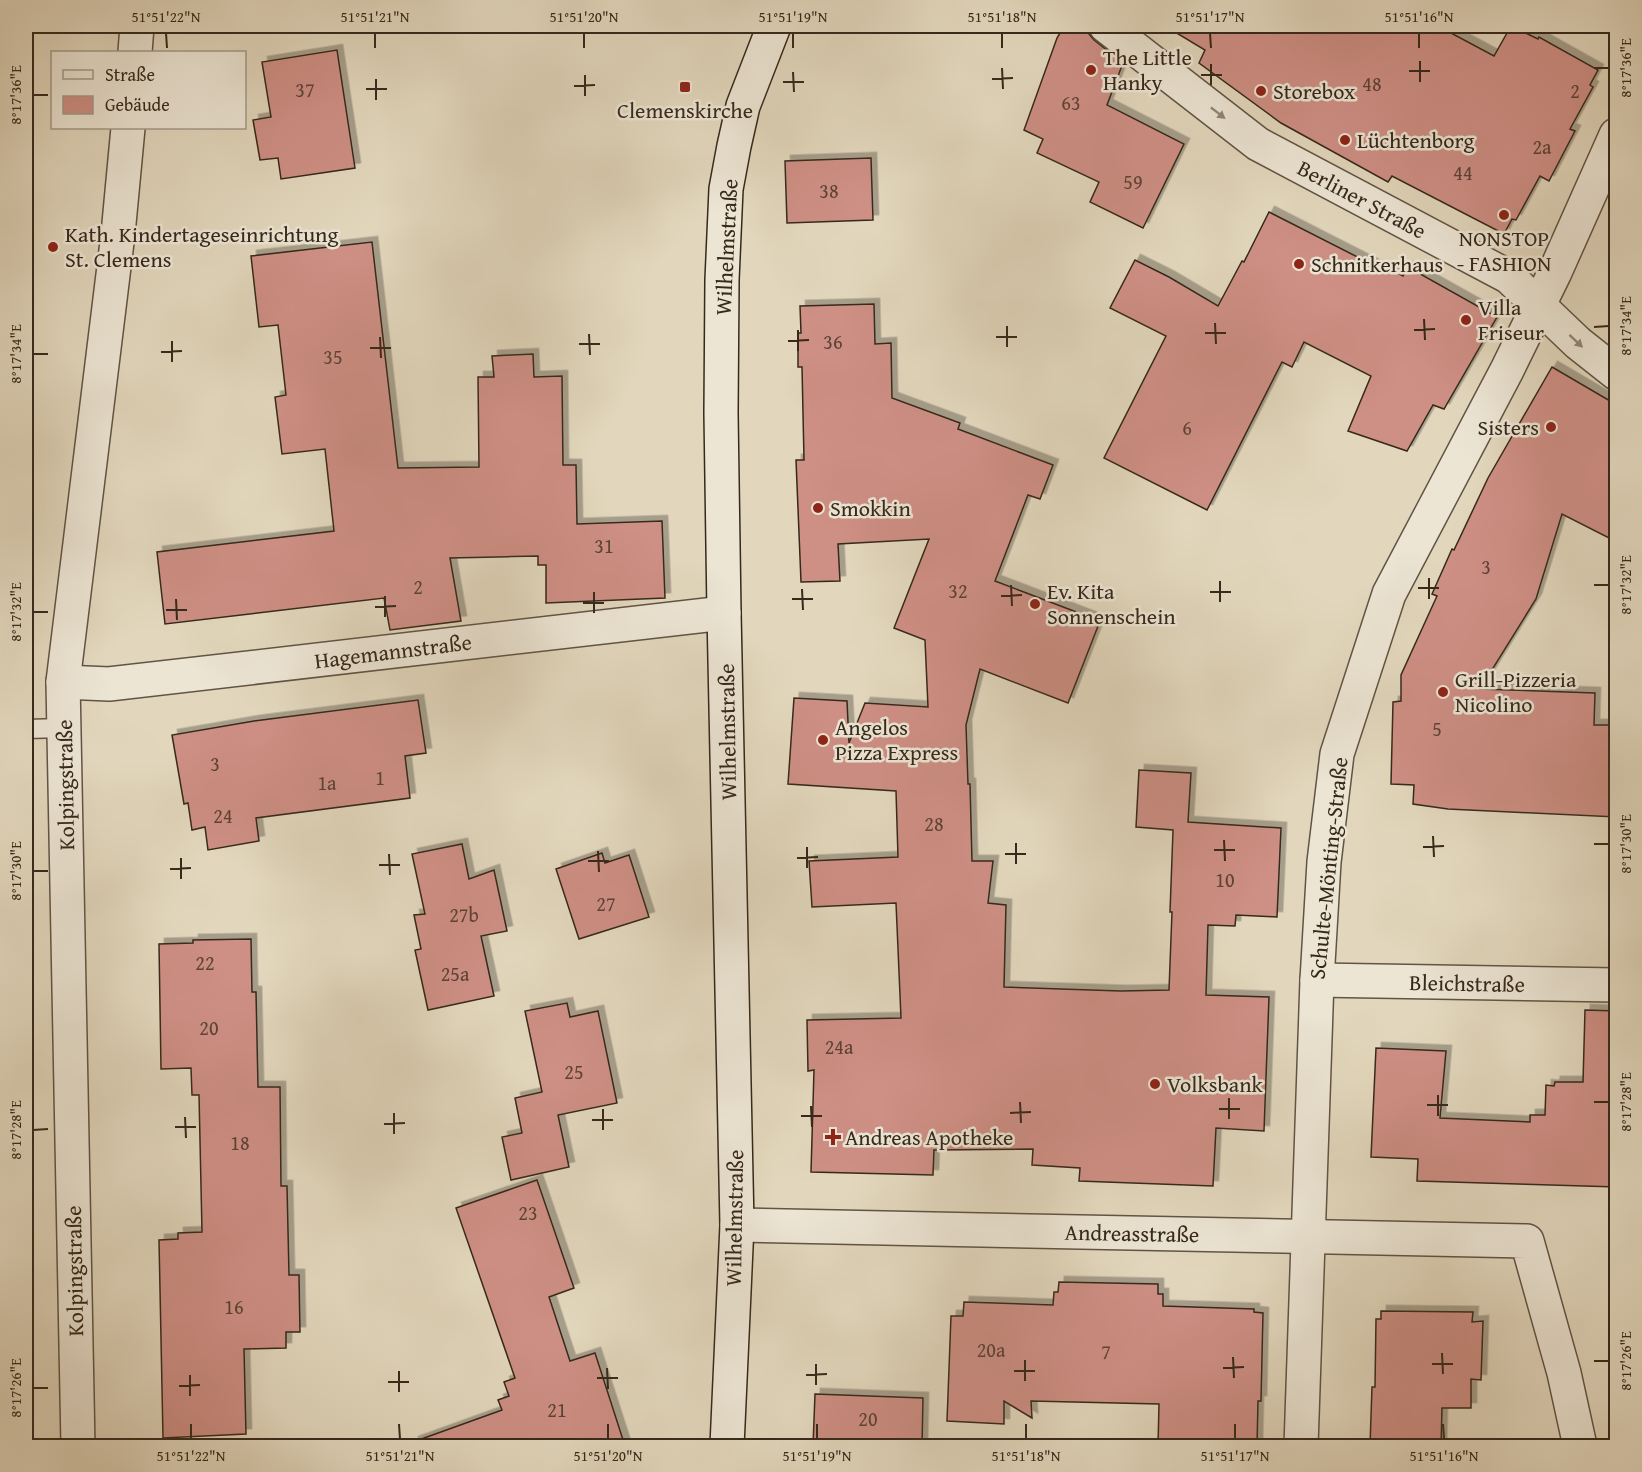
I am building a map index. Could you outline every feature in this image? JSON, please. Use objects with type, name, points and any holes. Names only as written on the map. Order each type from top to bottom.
[{"type":"street","points":[[135,51],[137,26]]},
{"type":"street","name":"Wilhelmstraße","points":[[727,1446],[737,1225],[724,613],[722,314],[726,189],[743,106],[774,26]]},
{"type":"street","name":"Berliner Straße","points":[[1106,26],[1258,144],[1509,277],[1578,343],[1617,373]]},
{"type":"street","name":"Kolpingstraße","points":[[78,1446],[63,682],[118,234],[128,129]]},
{"type":"street","name":"Schulte-Mönting-Straße","points":[[1301,1446],[1317,980],[1324,862],[1337,754],[1389,594],[1507,370],[1617,135]]},
{"type":"street","name":"Hagemannstraße","points":[[63,682],[109,684],[724,613]]},
{"type":"street","name":"Bleichstraße","points":[[1317,980],[1617,985]]},
{"type":"street","name":"Andreasstraße","points":[[737,1225],[1527,1241],[1564,1373],[1580,1446]]},
{"type":"lane","points":[[26,729],[64,728]]},
{"type":"building","points":[[1064,26],[1088,26],[1089,34],[1094,40],[1123,63],[1107,105],[1184,144],[1143,228],[1090,202],[1099,182],[1037,153],[1043,139],[1024,130],[1057,38]]},
{"type":"building","points":[[1165,26],[1438,26],[1494,56],[1511,26],[1538,39],[1539,37],[1598,70],[1590,85],[1593,87],[1570,129],[1575,131],[1549,181],[1540,176],[1516,220],[1512,219],[1504,234],[1392,176],[1388,182],[1281,123],[1199,63],[1205,50]]},
{"type":"building","points":[[337,50],[355,168],[281,179],[278,158],[260,160],[253,120],[271,117],[262,62]]},
{"type":"building","points":[[871,158],[873,220],[787,223],[785,161]]},
{"type":"building","points":[[1269,212],[1385,271],[1387,267],[1403,276],[1408,267],[1497,317],[1444,409],[1433,405],[1407,451],[1348,431],[1371,376],[1304,342],[1292,367],[1282,362],[1207,510],[1104,458],[1166,336],[1110,308],[1135,260],[1218,306],[1242,261],[1244,262]]},
{"type":"building","points":[[372,242],[398,468],[479,467],[478,377],[494,377],[492,356],[533,354],[534,377],[562,376],[563,465],[576,465],[577,524],[662,521],[665,598],[546,603],[546,565],[538,565],[538,556],[450,558],[461,621],[390,630],[384,598],[165,624],[157,552],[334,531],[325,449],[282,454],[275,397],[286,395],[278,325],[259,327],[251,256]]},
{"type":"building","points":[[874,304],[875,344],[891,343],[892,398],[960,423],[958,429],[1053,465],[1040,499],[1028,495],[995,581],[1100,621],[1068,703],[980,669],[966,725],[972,861],[993,861],[988,903],[1006,905],[1004,987],[1121,991],[1169,990],[1173,830],[1136,827],[1139,770],[1191,773],[1188,822],[1281,828],[1277,917],[1236,915],[1235,926],[1208,925],[1206,995],[1269,997],[1264,1131],[1216,1128],[1213,1186],[1079,1181],[1080,1168],[1032,1165],[1033,1149],[934,1150],[933,1175],[811,1172],[814,1070],[808,1071],[807,1020],[901,1018],[896,903],[812,907],[809,861],[898,857],[896,791],[788,784],[794,698],[847,701],[849,743],[865,703],[928,707],[925,640],[894,628],[929,539],[838,544],[840,581],[801,582],[796,460],[804,460],[802,367],[798,367],[798,333],[801,333],[800,306]]},
{"type":"building","points":[[1552,367],[1617,405],[1617,542],[1562,514],[1536,599],[1480,689],[1595,693],[1594,725],[1617,725],[1617,817],[1448,809],[1413,804],[1414,785],[1391,784],[1393,702],[1401,701],[1401,675],[1437,596],[1432,594],[1452,549],[1454,550],[1488,478]]},
{"type":"building","points":[[418,700],[426,753],[405,756],[410,798],[256,818],[259,841],[208,850],[205,827],[192,830],[188,803],[184,804],[172,735],[254,721]]},
{"type":"building","points":[[462,844],[469,879],[494,870],[507,931],[481,936],[494,996],[428,1010],[415,950],[421,949],[414,915],[425,914],[412,854]]},
{"type":"building","points":[[602,853],[605,863],[629,855],[649,917],[579,939],[556,869]]},
{"type":"building","points":[[251,939],[252,992],[256,992],[258,1087],[280,1087],[281,1186],[287,1186],[289,1275],[299,1275],[300,1332],[286,1332],[286,1348],[244,1349],[246,1434],[163,1438],[159,1240],[178,1239],[178,1233],[202,1232],[199,1095],[192,1095],[191,1068],[161,1069],[159,944],[193,943],[193,940]]},
{"type":"building","points":[[567,1003],[570,1017],[598,1011],[617,1103],[558,1115],[569,1167],[511,1180],[502,1137],[522,1133],[515,1098],[542,1092],[525,1011]]},
{"type":"building","points":[[1585,1010],[1617,1011],[1617,1187],[1417,1181],[1418,1159],[1371,1157],[1376,1048],[1446,1051],[1440,1118],[1530,1122],[1530,1115],[1545,1115],[1546,1085],[1554,1086],[1555,1082],[1583,1082]]},
{"type":"building","points":[[537,1180],[574,1288],[549,1297],[570,1361],[595,1353],[625,1446],[414,1446],[413,1442],[502,1410],[498,1400],[509,1396],[504,1382],[515,1378],[456,1208]]},
{"type":"building","points":[[1059,1282],[1158,1284],[1158,1294],[1163,1294],[1163,1306],[1254,1309],[1254,1312],[1263,1313],[1261,1401],[1258,1401],[1257,1446],[1158,1446],[1159,1404],[1031,1401],[1032,1418],[1004,1401],[1004,1424],[947,1421],[951,1316],[963,1316],[964,1302],[1053,1305],[1054,1292],[1058,1292]]},
{"type":"building","points":[[1381,1311],[1473,1312],[1472,1322],[1483,1321],[1481,1380],[1471,1379],[1471,1408],[1442,1408],[1441,1446],[1370,1446],[1372,1387],[1375,1387],[1376,1319],[1381,1319]]},
{"type":"building","points":[[815,1394],[923,1398],[922,1446],[813,1446]]},
{"type":"place","name":"The Little Hanky","points":[[1091,70]]},
{"type":"place","name":"Clemenskirche","points":[[685,87]]},
{"type":"place","name":"Storebox","points":[[1261,91]]},
{"type":"place","name":"Lüchtenborg","points":[[1345,140]]},
{"type":"place","name":"NONSTOP - FASHION","points":[[1504,215]]},
{"type":"place","name":"Kath. Kindertageseinrichtung St. Clemens","points":[[53,247]]},
{"type":"place","name":"Schnitkerhaus","points":[[1299,264]]},
{"type":"place","name":"Villa Friseur","points":[[1466,320]]},
{"type":"place","name":"Sisters","points":[[1551,427]]},
{"type":"place","name":"Smokkin","points":[[818,508]]},
{"type":"place","name":"Ev. Kita Sonnenschein","points":[[1035,604]]},
{"type":"place","name":"Grill-Pizzeria Nicolino","points":[[1443,692]]},
{"type":"place","name":"Angelos Pizza Express","points":[[823,740]]},
{"type":"place","name":"Volksbank","points":[[1155,1084]]},
{"type":"place","name":"Andreas Apotheke","points":[[833,1137]]}]
